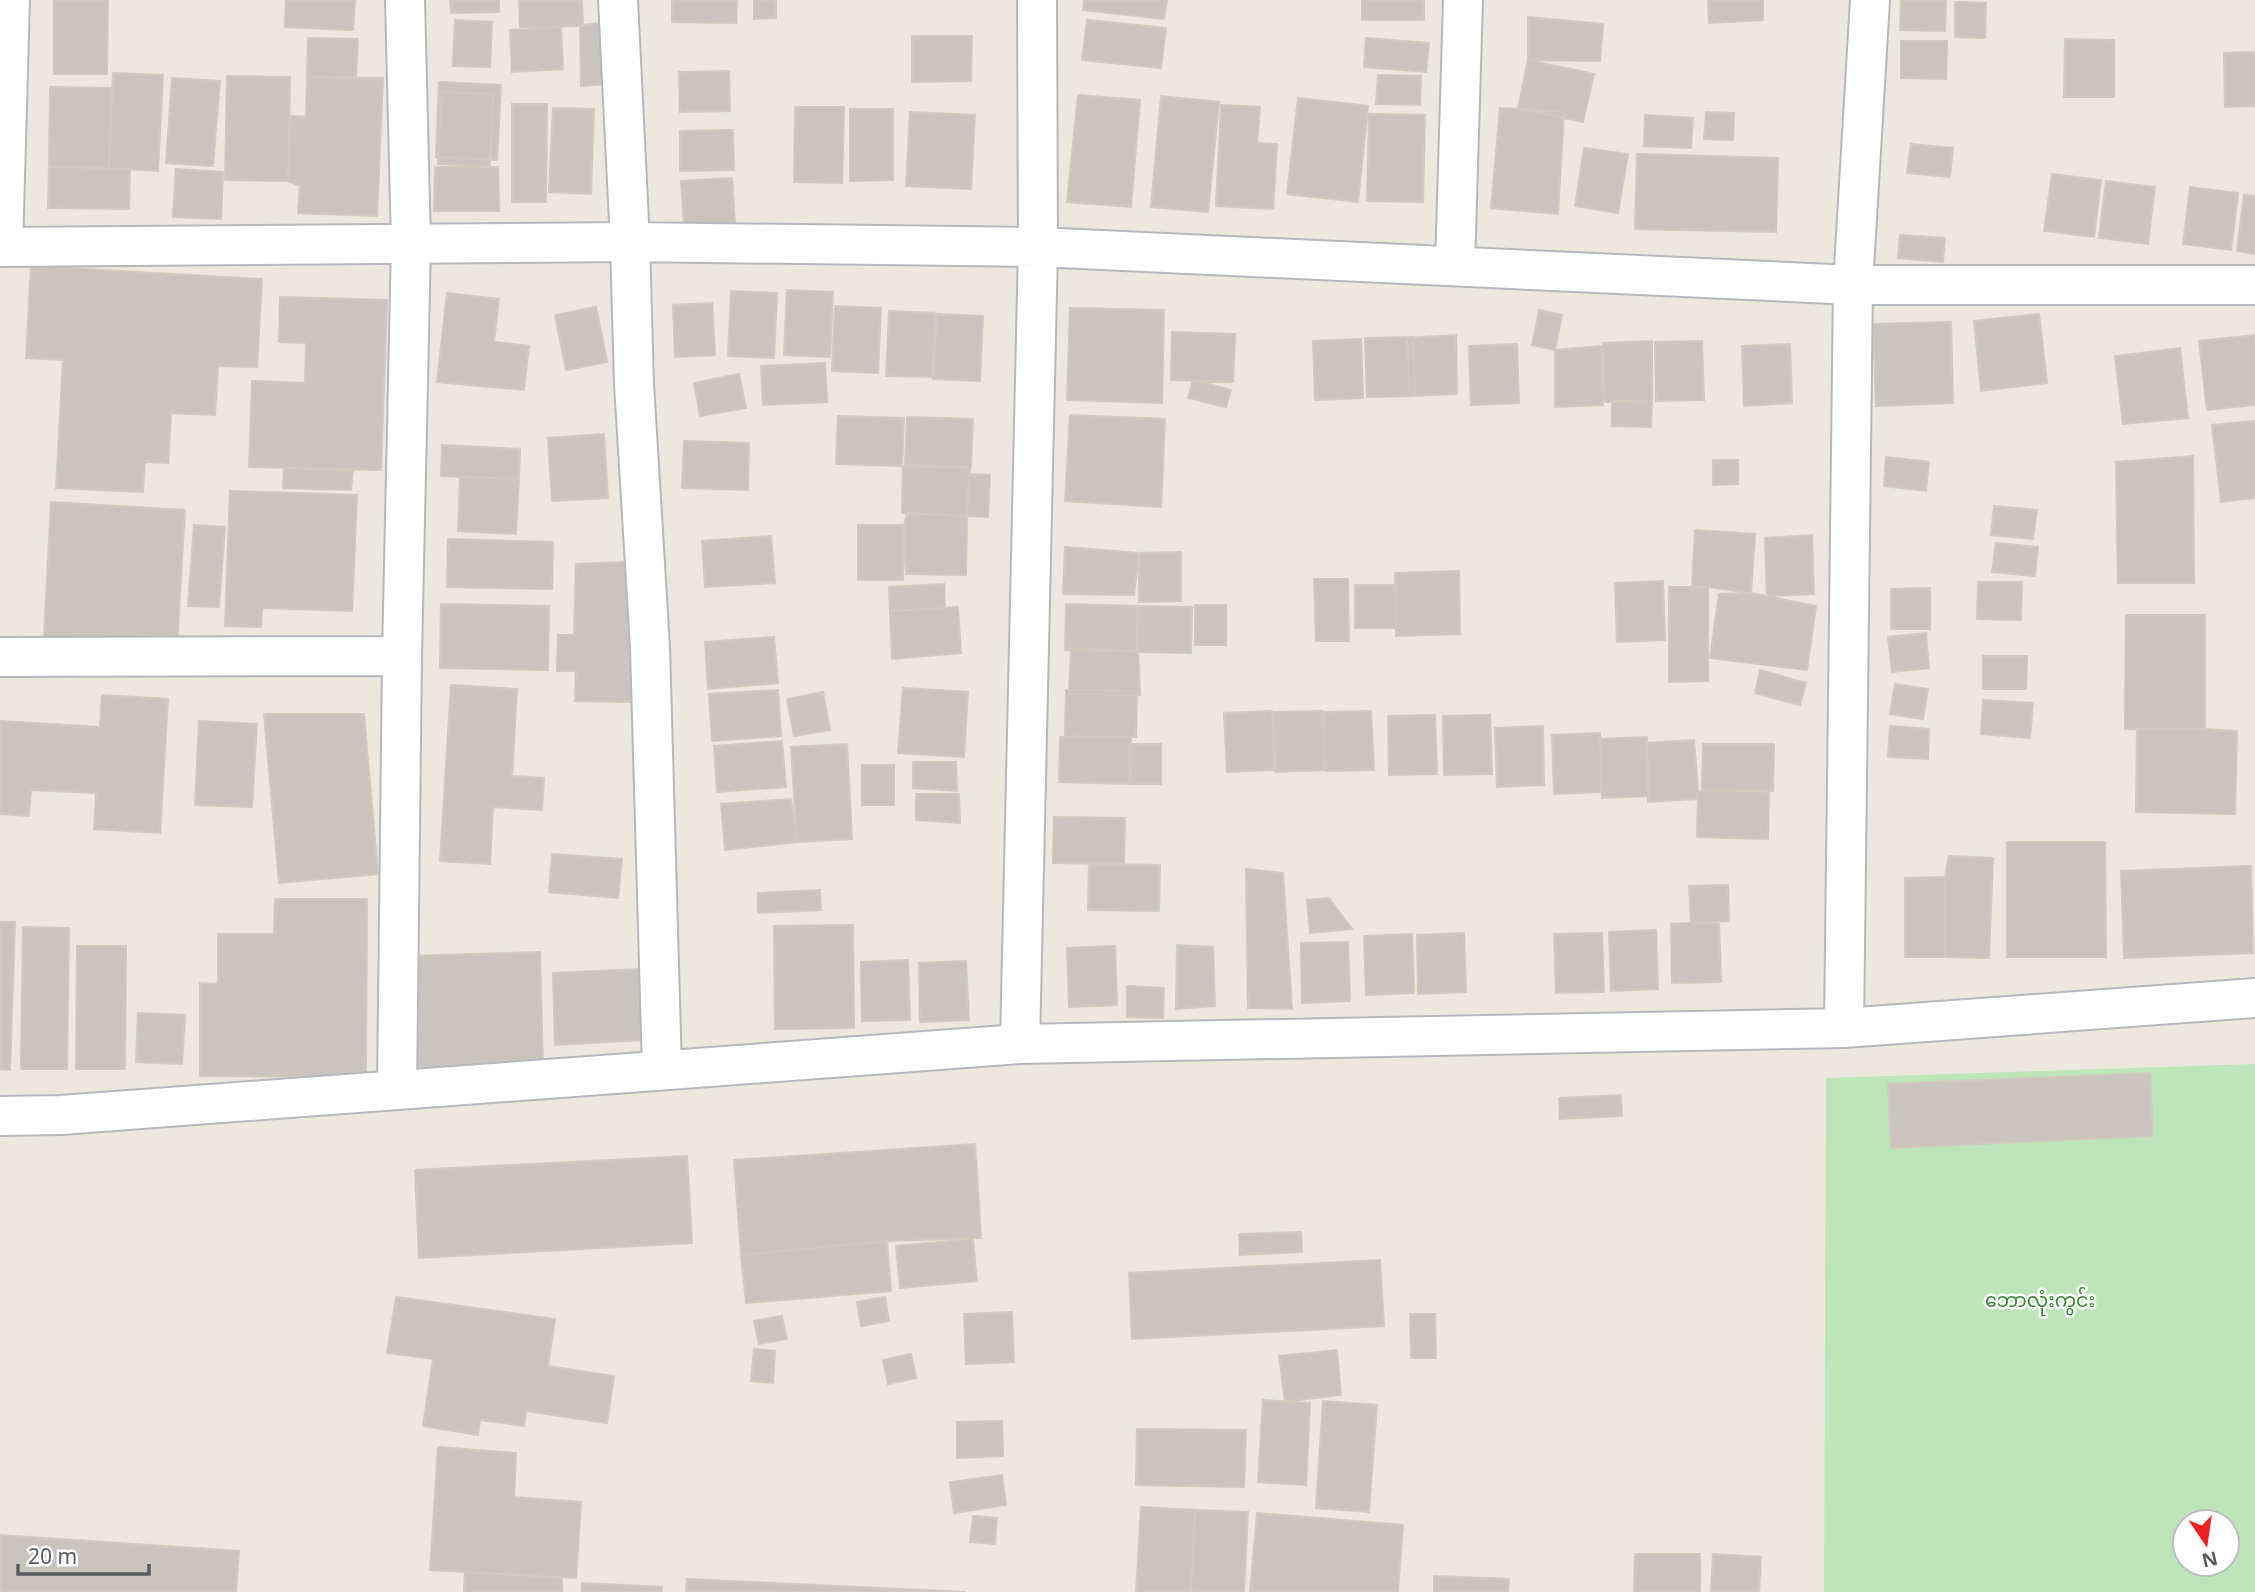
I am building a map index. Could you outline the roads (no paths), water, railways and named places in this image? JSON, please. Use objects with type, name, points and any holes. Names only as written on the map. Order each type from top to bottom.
[{"type":"street","points":[[10,0],[2,247],[630,242],[1038,247],[1853,285],[2255,285]]},
{"type":"street","points":[[397,1090],[402,656],[411,244],[405,0]]},
{"type":"street","points":[[618,0],[634,384],[650,647],[663,1070]]},
{"type":"street","points":[[1020,1044],[1038,247],[1037,0]]},
{"type":"street","points":[[1455,266],[1463,0]]},
{"type":"street","points":[[1844,1028],[1853,285],[1870,0]]},
{"type":"street","points":[[0,657],[402,656]]},
{"type":"street","points":[[0,1116],[61,1115],[1020,1044],[1844,1028],[2255,998]]},
{"type":"park label","name":"ဘောလုံးကွင်း","points":[[2040,1300]]}]
